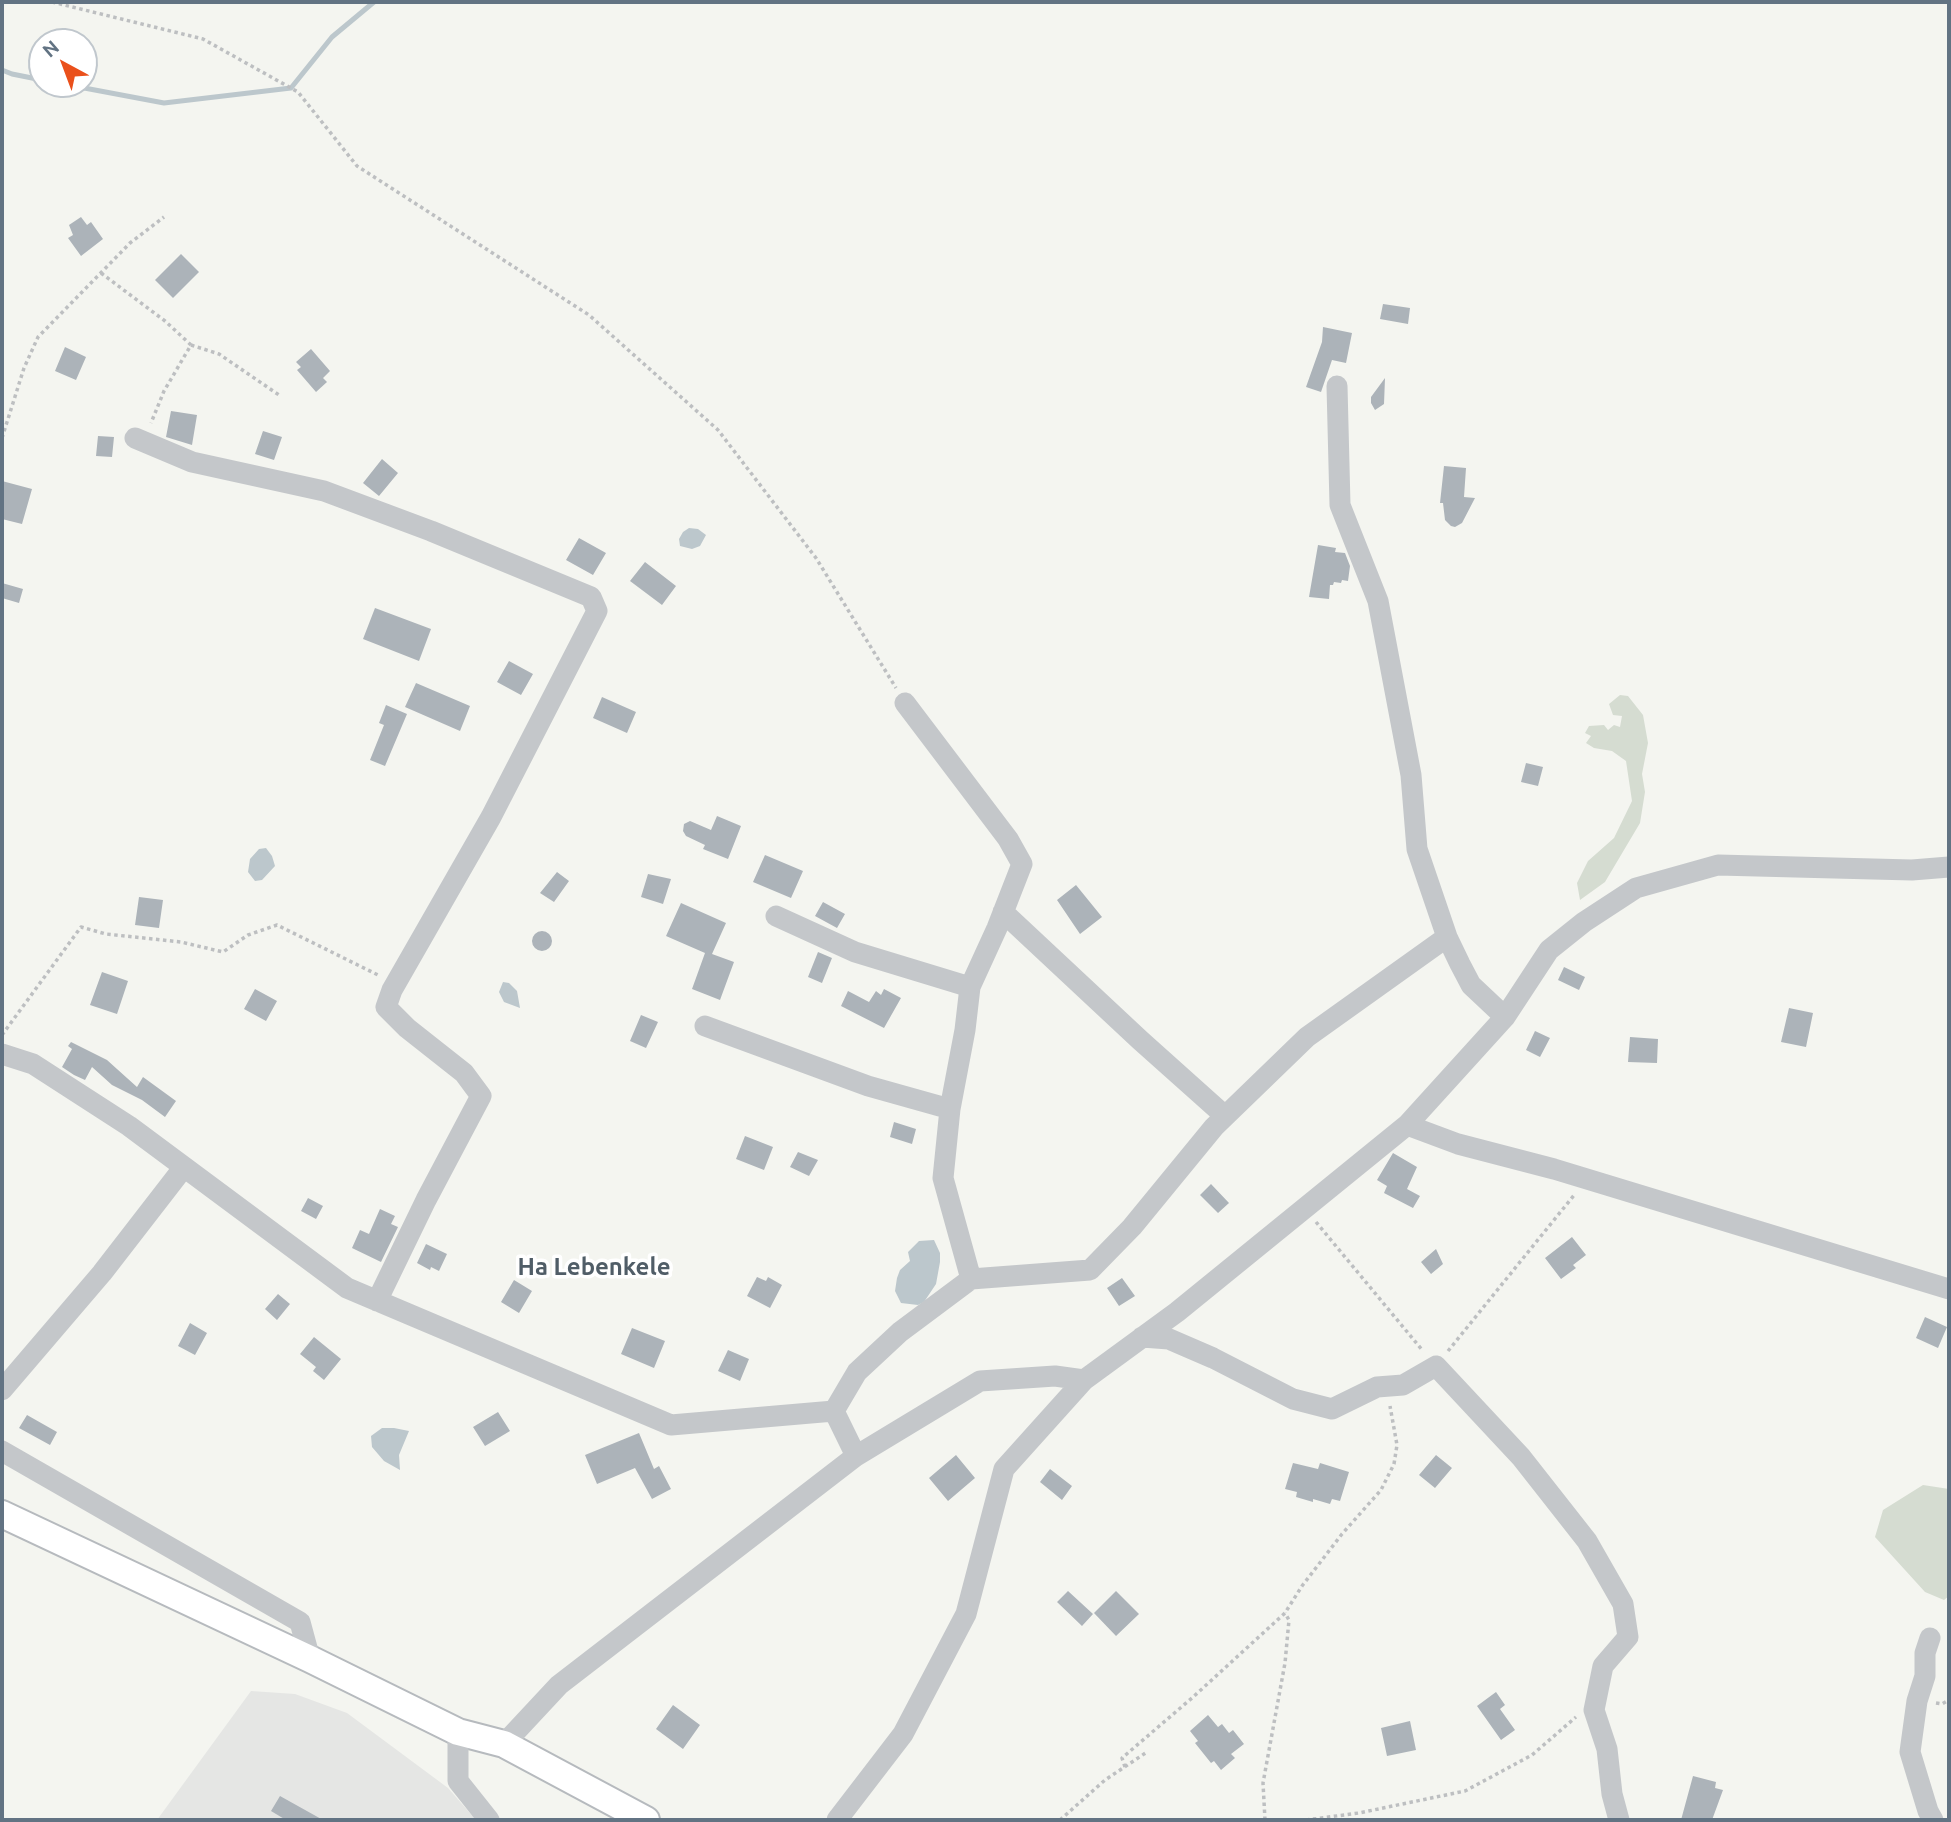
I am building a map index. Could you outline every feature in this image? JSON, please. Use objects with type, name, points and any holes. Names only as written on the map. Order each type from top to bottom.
[{"type":"main road","points":[[2,1514],[458,1732],[504,1744],[646,1820]]},
{"type":"street","points":[[1337,386],[1340,505],[1378,601],[1411,775],[1417,849],[1447,937],[1471,985],[1505,1017]]},
{"type":"street","points":[[139,439],[192,462],[324,491],[592,597],[597,611],[491,817],[397,980],[386,1007],[407,1028],[464,1073],[481,1096],[377,1301]]},
{"type":"street","points":[[905,703],[1008,839],[1022,864],[970,986],[965,1030],[950,1109],[943,1178],[971,1279]]},
{"type":"street","points":[[837,1820],[903,1734],[966,1614],[1004,1469],[1084,1380],[1177,1312],[1407,1125],[1505,1017],[1549,950],[1584,922],[1636,888],[1718,865],[1912,870],[1949,867]]},
{"type":"street","points":[[1003,912],[1225,1116]]},
{"type":"street","points":[[776,916],[855,953],[970,986]]},
{"type":"street","points":[[834,1411],[857,1372],[900,1332],[971,1279],[1090,1270],[1132,1227],[1214,1127],[1307,1037],[1447,937]]},
{"type":"street","points":[[705,1026],[868,1086],[950,1109]]},
{"type":"street","points":[[2,1054],[33,1064],[130,1126],[347,1288],[377,1301],[671,1425],[834,1411]]},
{"type":"street","points":[[1407,1125],[1458,1144],[1586,1179],[1949,1289]]},
{"type":"street","points":[[2,1390],[102,1273],[184,1167]]},
{"type":"street","points":[[1142,1337],[1169,1339],[1293,1399],[1332,1409],[1377,1387],[1403,1385],[1436,1366],[1521,1457],[1571,1520],[1587,1541],[1623,1604],[1628,1637],[1603,1666],[1594,1710],[1607,1749],[1612,1794],[1619,1820]]},
{"type":"street","points":[[504,1744],[559,1685],[856,1455],[979,1381],[1055,1376],[1084,1380]]},
{"type":"street","points":[[834,1411],[856,1455]]},
{"type":"street","points":[[2,1451],[300,1622],[310,1659]]},
{"type":"street","points":[[1930,1638],[1924,1653],[1924,1676],[1917,1701],[1910,1752],[1933,1820]]},
{"type":"street","points":[[458,1732],[458,1781],[489,1820]]},
{"type":"path","points":[[52,2],[203,39],[298,92],[357,166],[589,315],[719,430],[816,558],[905,703]]},
{"type":"path","points":[[2,438],[24,368],[38,337],[130,243],[164,217]]},
{"type":"path","points":[[100,273],[165,321],[191,345],[219,354],[279,394]]},
{"type":"path","points":[[139,439],[191,345]]},
{"type":"path","points":[[2,1035],[81,927],[106,934],[181,942],[223,951],[248,935],[277,925],[375,975],[397,980]]},
{"type":"path","points":[[1304,1207],[1436,1366],[1586,1179]]},
{"type":"path","points":[[1125,1767],[1122,1758],[1285,1613],[1301,1586],[1381,1490],[1394,1464],[1397,1445],[1388,1386]]},
{"type":"path","points":[[1265,1820],[1263,1783],[1285,1663],[1289,1620],[1285,1613]]},
{"type":"path","points":[[1306,1820],[1359,1813],[1465,1791],[1532,1755],[1573,1718],[1594,1710]]},
{"type":"path","points":[[1060,1820],[1105,1780],[1147,1752]]},
{"type":"shaded area","points":[[689,528],[698,529],[706,535],[700,546],[692,549],[680,546],[679,539]]},
{"type":"shaded area","points":[[1620,695],[1628,696],[1643,715],[1648,743],[1642,774],[1645,792],[1640,823],[1605,882],[1580,900],[1577,883],[1588,861],[1614,838],[1632,801],[1626,761],[1612,751],[1594,748],[1586,743],[1591,736],[1585,733],[1589,726],[1604,725],[1608,730],[1614,725],[1620,727],[1622,716],[1613,715],[1609,704]]},
{"type":"shaded area","points":[[266,848],[275,866],[262,880],[255,881],[248,872],[250,859],[259,849]]},
{"type":"shaded area","points":[[503,982],[509,983],[517,991],[520,1008],[504,1002],[499,992]]},
{"type":"shaded area","points":[[934,1240],[940,1253],[936,1284],[924,1302],[918,1305],[901,1303],[895,1291],[900,1270],[910,1261],[908,1252],[919,1241]]},
{"type":"shaded area","points":[[382,1428],[409,1431],[399,1455],[400,1470],[384,1461],[372,1447],[371,1436]]},
{"type":"shaded area","points":[[1923,1485],[1949,1489],[1949,1596],[1944,1600],[1925,1592],[1875,1537],[1883,1510]]},
{"type":"shaded area","points":[[251,1691],[295,1694],[347,1713],[448,1788],[476,1820],[157,1820]]},
{"type":"building","points":[[81,217],[87,225],[91,222],[103,239],[81,256],[68,238],[73,235],[69,225]]},
{"type":"building","points":[[181,254],[199,272],[173,298],[155,280]]},
{"type":"building","points":[[1383,304],[1410,308],[1408,324],[1380,319]]},
{"type":"building","points":[[1323,327],[1352,333],[1346,363],[1332,360],[1321,392],[1306,387],[1322,342]]},
{"type":"building","points":[[65,347],[86,357],[76,380],[55,371]]},
{"type":"building","points":[[311,349],[330,371],[323,378],[327,382],[316,392],[297,370],[301,367],[296,362]]},
{"type":"building","points":[[1385,378],[1384,404],[1375,410],[1371,397]]},
{"type":"building","points":[[171,411],[197,415],[192,445],[166,437]]},
{"type":"building","points":[[263,431],[282,437],[274,460],[255,454]]},
{"type":"building","points":[[98,436],[114,437],[112,457],[96,456]]},
{"type":"building","points":[[382,459],[398,473],[379,496],[363,483]]},
{"type":"building","points":[[1444,466],[1466,468],[1464,497],[1475,498],[1462,523],[1455,527],[1445,520],[1443,503],[1440,503]]},
{"type":"building","points":[[2,481],[32,489],[22,524],[2,519]]},
{"type":"building","points":[[579,538],[606,553],[593,575],[566,560]]},
{"type":"building","points":[[1318,545],[1336,548],[1335,552],[1345,553],[1350,566],[1348,581],[1342,580],[1341,583],[1334,582],[1330,585],[1329,599],[1309,597]]},
{"type":"building","points":[[645,562],[676,586],[662,605],[630,581]]},
{"type":"building","points":[[2,583],[23,589],[19,603],[2,598]]},
{"type":"building","points":[[375,608],[431,629],[419,661],[363,639]]},
{"type":"building","points":[[509,661],[533,674],[521,695],[497,682]]},
{"type":"building","points":[[416,683],[470,706],[460,731],[405,707]]},
{"type":"building","points":[[602,697],[636,712],[627,733],[593,718]]},
{"type":"building","points":[[386,705],[407,714],[385,766],[370,760],[384,725],[379,723]]},
{"type":"building","points":[[1526,763],[1543,767],[1538,786],[1521,782]]},
{"type":"building","points":[[717,816],[741,826],[728,859],[703,849],[705,845],[686,836],[683,831],[684,824],[690,821],[711,830]]},
{"type":"building","points":[[765,855],[803,871],[791,898],[753,882]]},
{"type":"building","points":[[557,872],[569,881],[554,902],[540,893]]},
{"type":"building","points":[[648,874],[671,879],[663,904],[641,897]]},
{"type":"building","points":[[1076,885],[1102,917],[1080,934],[1057,900]]},
{"type":"building","points":[[139,897],[163,900],[159,928],[135,925]]},
{"type":"building","points":[[823,902],[845,914],[837,928],[815,916]]},
{"type":"building","points":[[681,903],[726,923],[712,954],[734,962],[720,1000],[692,989],[705,953],[666,936]]},
{"type":"building","points":[[542,931],[549,934],[552,941],[549,948],[542,951],[535,948],[532,941],[535,934]]},
{"type":"building","points":[[818,952],[832,958],[822,983],[808,977]]},
{"type":"building","points":[[1564,967],[1585,977],[1579,990],[1558,980]]},
{"type":"building","points":[[102,972],[128,981],[117,1014],[90,1005]]},
{"type":"building","points":[[255,989],[277,1001],[266,1021],[244,1009]]},
{"type":"building","points":[[884,989],[901,998],[884,1028],[841,1006],[848,991],[869,1002],[876,991],[881,995]]},
{"type":"building","points":[[1789,1008],[1813,1013],[1806,1047],[1781,1042]]},
{"type":"building","points":[[641,1015],[658,1022],[646,1048],[630,1041]]},
{"type":"building","points":[[1535,1031],[1550,1038],[1540,1057],[1526,1050]]},
{"type":"building","points":[[1630,1037],[1658,1039],[1657,1063],[1628,1062]]},
{"type":"building","points":[[71,1042],[107,1060],[137,1087],[143,1077],[176,1101],[165,1117],[142,1100],[112,1085],[92,1067],[85,1080],[74,1075],[62,1067],[72,1049],[68,1046]]},
{"type":"building","points":[[894,1122],[916,1129],[912,1144],[890,1137]]},
{"type":"building","points":[[745,1136],[773,1147],[764,1170],[736,1159]]},
{"type":"building","points":[[798,1152],[818,1160],[809,1176],[790,1167]]},
{"type":"building","points":[[1393,1153],[1417,1167],[1407,1189],[1420,1196],[1413,1208],[1384,1193],[1387,1186],[1377,1180]]},
{"type":"building","points":[[1211,1184],[1229,1203],[1218,1213],[1200,1195]]},
{"type":"building","points":[[308,1198],[323,1206],[316,1219],[301,1211]]},
{"type":"building","points":[[380,1209],[395,1216],[391,1224],[398,1227],[381,1262],[352,1248],[360,1230],[369,1234]]},
{"type":"building","points":[[1572,1237],[1586,1255],[1573,1265],[1576,1268],[1561,1279],[1545,1258]]},
{"type":"building","points":[[426,1244],[447,1254],[439,1271],[431,1267],[430,1270],[417,1263]]},
{"type":"building","points":[[1436,1249],[1443,1264],[1431,1274],[1421,1262]]},
{"type":"building","points":[[757,1277],[766,1281],[768,1277],[782,1285],[770,1308],[747,1296]]},
{"type":"building","points":[[1122,1278],[1135,1296],[1119,1306],[1107,1288]]},
{"type":"building","points":[[514,1280],[532,1291],[519,1313],[501,1302]]},
{"type":"building","points":[[278,1294],[290,1304],[277,1320],[265,1309]]},
{"type":"building","points":[[1925,1317],[1947,1327],[1938,1348],[1916,1338]]},
{"type":"building","points":[[190,1323],[207,1333],[195,1355],[178,1346]]},
{"type":"building","points":[[632,1328],[665,1341],[654,1368],[621,1354]]},
{"type":"building","points":[[314,1337],[341,1359],[324,1380],[313,1371],[316,1367],[300,1354]]},
{"type":"building","points":[[728,1350],[749,1359],[740,1381],[718,1371]]},
{"type":"building","points":[[498,1412],[510,1431],[485,1446],[473,1427]]},
{"type":"building","points":[[27,1415],[57,1432],[50,1445],[19,1428]]},
{"type":"building","points":[[639,1433],[654,1469],[659,1466],[671,1489],[652,1499],[635,1468],[597,1484],[585,1455]]},
{"type":"building","points":[[956,1455],[975,1478],[948,1501],[929,1478]]},
{"type":"building","points":[[1436,1455],[1452,1468],[1435,1488],[1419,1475]]},
{"type":"building","points":[[1293,1463],[1318,1469],[1320,1463],[1349,1472],[1340,1501],[1332,1499],[1330,1504],[1313,1499],[1313,1502],[1296,1497],[1297,1492],[1285,1489]]},
{"type":"building","points":[[1050,1469],[1072,1486],[1062,1500],[1040,1482]]},
{"type":"building","points":[[1068,1591],[1093,1614],[1082,1626],[1057,1602]]},
{"type":"building","points":[[1116,1591],[1139,1614],[1116,1636],[1094,1613]]},
{"type":"building","points":[[1496,1692],[1505,1705],[1500,1709],[1515,1730],[1501,1740],[1477,1706]]},
{"type":"building","points":[[673,1705],[700,1725],[683,1749],[656,1729]]},
{"type":"building","points":[[1208,1715],[1218,1727],[1222,1724],[1229,1733],[1233,1730],[1244,1744],[1231,1754],[1235,1758],[1221,1770],[1214,1761],[1211,1763],[1195,1743],[1198,1741],[1190,1731]]},
{"type":"building","points":[[1410,1721],[1416,1750],[1387,1756],[1381,1728]]},
{"type":"building","points":[[1693,1776],[1716,1782],[1715,1788],[1723,1790],[1712,1820],[1681,1820]]},
{"type":"building","points":[[280,1796],[323,1820],[286,1820],[271,1811]]},
{"type":"waterway","points":[[98,91],[164,103],[291,88],[332,37],[374,2]]},
{"type":"waterway","points":[[2,70],[28,77]]},
{"type":"district","name":"Ha Lebenkele","points":[[594,1267]]}]
